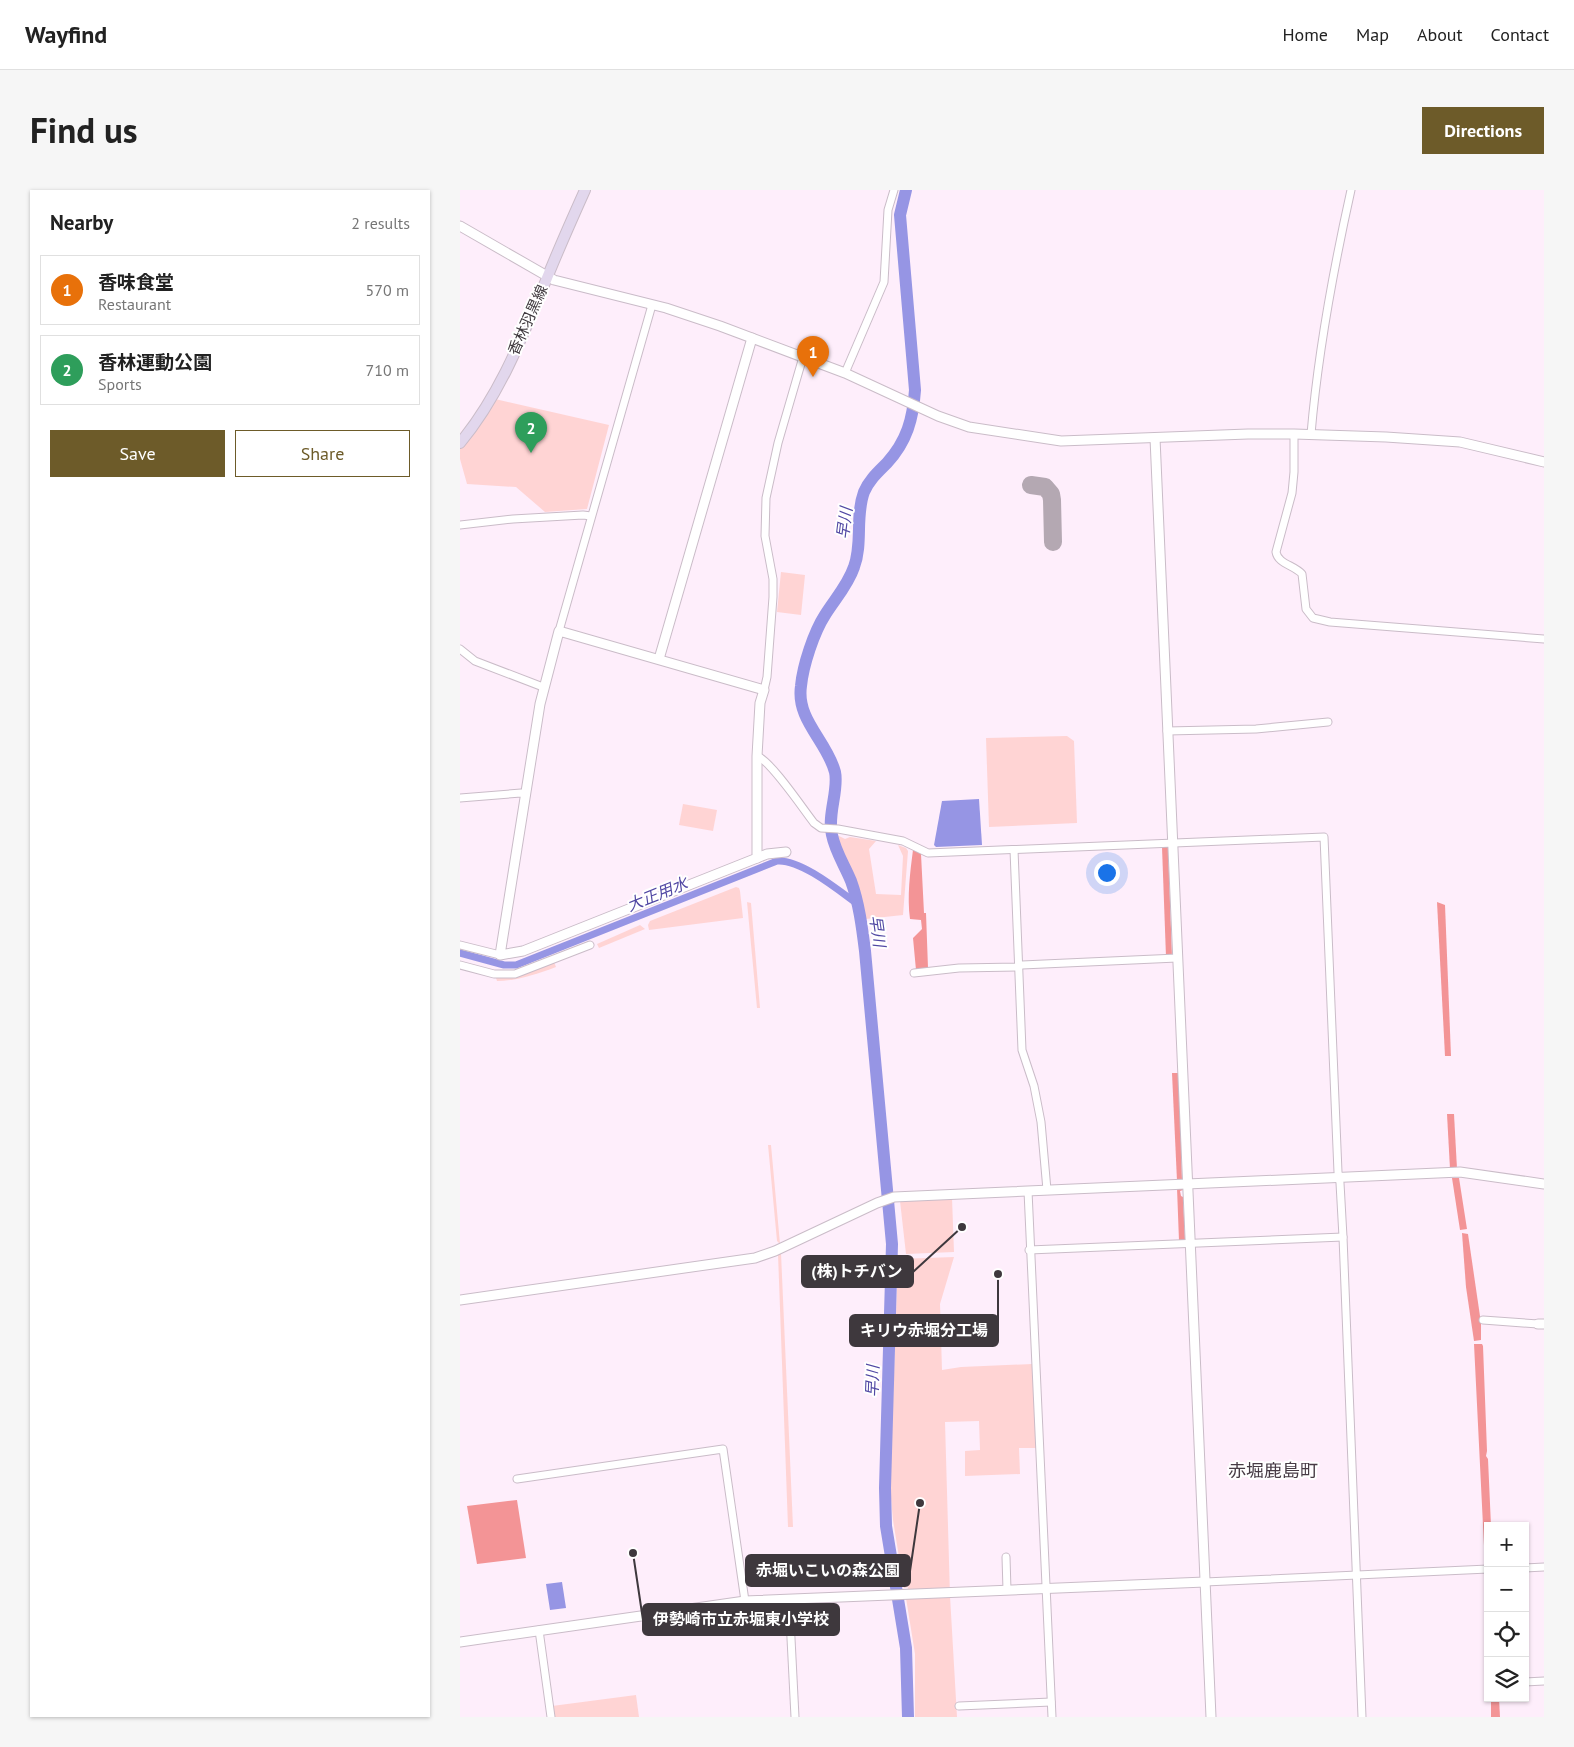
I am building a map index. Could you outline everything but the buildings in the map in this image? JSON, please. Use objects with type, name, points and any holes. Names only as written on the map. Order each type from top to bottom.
[{"type":"main road","name":"香林羽黒線","points":[[460,443],[482,415],[498,388],[585,190]]},
{"type":"street","points":[[845,373],[884,282],[888,210],[894,190]]},
{"type":"street","points":[[1311,434],[1330,283],[1351,190]]},
{"type":"street","points":[[460,226],[547,277],[563,283],[688,315],[845,373],[969,427],[1053,440],[1294,434],[1386,436],[1460,442],[1544,462]]},
{"type":"street","points":[[500,955],[543,687],[652,305]]},
{"type":"street","points":[[659,659],[752,338]]},
{"type":"street","points":[[757,858],[757,756],[760,703],[767,677],[773,597],[772,572],[765,536],[766,498],[778,443],[803,357]]},
{"type":"street","points":[[1294,434],[1292,493],[1276,556],[1281,561],[1295,567],[1302,574],[1306,609],[1313,618],[1330,622],[1544,639]]},
{"type":"street","points":[[1155,438],[1166,731],[1211,1717]]},
{"type":"street","points":[[460,525],[513,519],[591,516]]},
{"type":"street","points":[[559,631],[764,690]]},
{"type":"street","points":[[460,649],[475,661],[543,687]]},
{"type":"street","points":[[1166,731],[1256,729],[1328,722]]},
{"type":"street","points":[[757,756],[770,766],[814,823],[821,828],[838,829],[903,841],[928,853],[1324,837],[1343,1237],[1362,1717]]},
{"type":"street","points":[[460,798],[521,793],[526,795]]},
{"type":"street","points":[[1014,850],[1022,1050],[1034,1086],[1041,1122],[1047,1190]]},
{"type":"street","points":[[460,945],[500,955],[523,952],[767,854],[786,852]]},
{"type":"street","points":[[460,965],[494,974],[515,974],[590,945]]},
{"type":"street","points":[[914,973],[959,968],[1017,967],[1177,958]]},
{"type":"street","points":[[460,1300],[756,1258],[894,1197],[1460,1172],[1544,1184]]},
{"type":"street","points":[[1028,1191],[1029,1250],[1052,1717]]},
{"type":"street","points":[[1029,1250],[1343,1237]]},
{"type":"street","points":[[1483,1320],[1541,1324]]},
{"type":"street","points":[[517,1479],[723,1449],[745,1601]]},
{"type":"street","points":[[1006,1557],[1007,1590]]},
{"type":"street","points":[[1529,1568],[1544,1567]]},
{"type":"street","points":[[460,1642],[745,1601],[1484,1569]]},
{"type":"street","points":[[790,1599],[795,1717]]},
{"type":"street","points":[[539,1630],[551,1717]]},
{"type":"street","points":[[1529,1682],[1544,1681]]},
{"type":"street","points":[[959,1706],[1051,1702]]},
{"type":"shaded area","points":[[495,399],[609,425],[587,509],[545,512],[516,487],[467,484],[460,459],[460,447]]},
{"type":"shaded area","points":[[781,572],[805,575],[801,615],[777,612]]},
{"type":"shaded area","points":[[1067,736],[1074,741],[1077,823],[989,827],[986,738]]},
{"type":"shaded area","points":[[979,799],[982,845],[936,847],[934,845],[942,801]]},
{"type":"shaded area","points":[[683,804],[717,810],[713,831],[679,825]]},
{"type":"shaded area","points":[[837,835],[845,839],[850,837],[876,841],[869,849],[876,894],[901,895],[903,856],[898,845],[906,848],[908,851],[903,915],[866,919],[856,880],[844,856]]},
{"type":"shaded area","points":[[1162,847],[1168,847],[1172,957],[1166,957]]},
{"type":"shaded area","points":[[913,850],[921,854],[928,968],[916,970],[913,938],[922,929],[921,920],[910,919],[909,893]]},
{"type":"shaded area","points":[[736,887],[740,891],[743,918],[649,930],[648,925],[650,921]]},
{"type":"shaded area","points":[[747,902],[751,903],[760,1008],[757,1008]]},
{"type":"shaded area","points":[[1437,902],[1445,905],[1451,1056],[1445,1056]]},
{"type":"shaded area","points":[[640,925],[645,929],[599,948],[597,944]]},
{"type":"shaded area","points":[[554,962],[556,967],[527,977],[504,981],[497,981],[496,978]]},
{"type":"shaded area","points":[[1172,1073],[1179,1073],[1182,1181],[1177,1181]]},
{"type":"shaded area","points":[[1447,1114],[1454,1114],[1457,1169],[1450,1169]]},
{"type":"shaded area","points":[[768,1145],[771,1145],[780,1244],[777,1241]]},
{"type":"shaded area","points":[[1452,1178],[1459,1178],[1467,1229],[1460,1230]]},
{"type":"shaded area","points":[[1177,1188],[1183,1190],[1180,1191],[1183,1197],[1185,1239],[1183,1241],[1179,1241]]},
{"type":"shaded area","points":[[952,1198],[954,1252],[906,1254],[900,1201]]},
{"type":"shaded area","points":[[1462,1233],[1468,1234],[1481,1323],[1481,1340],[1474,1341],[1466,1287]]},
{"type":"shaded area","points":[[781,1253],[793,1527],[788,1527],[778,1254]]},
{"type":"shaded area","points":[[954,1257],[940,1304],[942,1370],[961,1367],[1032,1364],[1037,1448],[1019,1448],[1020,1474],[965,1476],[965,1451],[980,1450],[979,1421],[945,1422],[950,1596],[957,1717],[915,1717],[915,1654],[906,1598],[908,1587],[904,1588],[893,1520],[890,1487],[898,1259]]},
{"type":"shaded area","points":[[1474,1344],[1482,1344],[1483,1346],[1486,1456],[1488,1459],[1491,1522],[1484,1522],[1484,1546]]},
{"type":"shaded area","points":[[517,1500],[526,1558],[477,1564],[467,1506]]},
{"type":"shaded area","points":[[562,1582],[566,1608],[550,1610],[546,1584]]},
{"type":"shaded area","points":[[636,1695],[639,1717],[554,1717],[552,1706]]},
{"type":"shaded area","points":[[1491,1702],[1499,1702],[1500,1717],[1491,1717]]},
{"type":"waterway","name":"早川","points":[[906,190],[900,215],[915,390],[913,411],[908,429],[900,446],[871,480],[864,492],[860,510],[857,558],[845,586],[821,622],[813,639],[804,668],[801,698],[807,720],[826,750],[835,772],[836,787],[831,819],[832,835],[835,847],[854,889],[865,951],[892,1244],[885,1488],[886,1526],[906,1648],[908,1717]]},
{"type":"waterway","name":"大正用水","points":[[460,953],[504,965],[516,965],[777,861],[786,862],[807,870],[829,883],[856,903]]},
{"type":"taxiway","points":[[1031,485],[1045,487],[1051,494],[1053,542]]},
{"type":"place","name":"香味食堂","points":[[813,377]]},
{"type":"place","name":"香林運動公園","points":[[531,453]]},
{"type":"place","name":"(株)トチバン","points":[[962,1227]]},
{"type":"place","name":"キリウ赤堀分工場","points":[[998,1274]]},
{"type":"place","name":"赤堀いこいの森公園","points":[[920,1503]]},
{"type":"place","name":"伊勢崎市立赤堀東小学校","points":[[633,1553]]},
{"type":"district","name":"赤堀鹿島町","points":[[1273,1471]]}]
